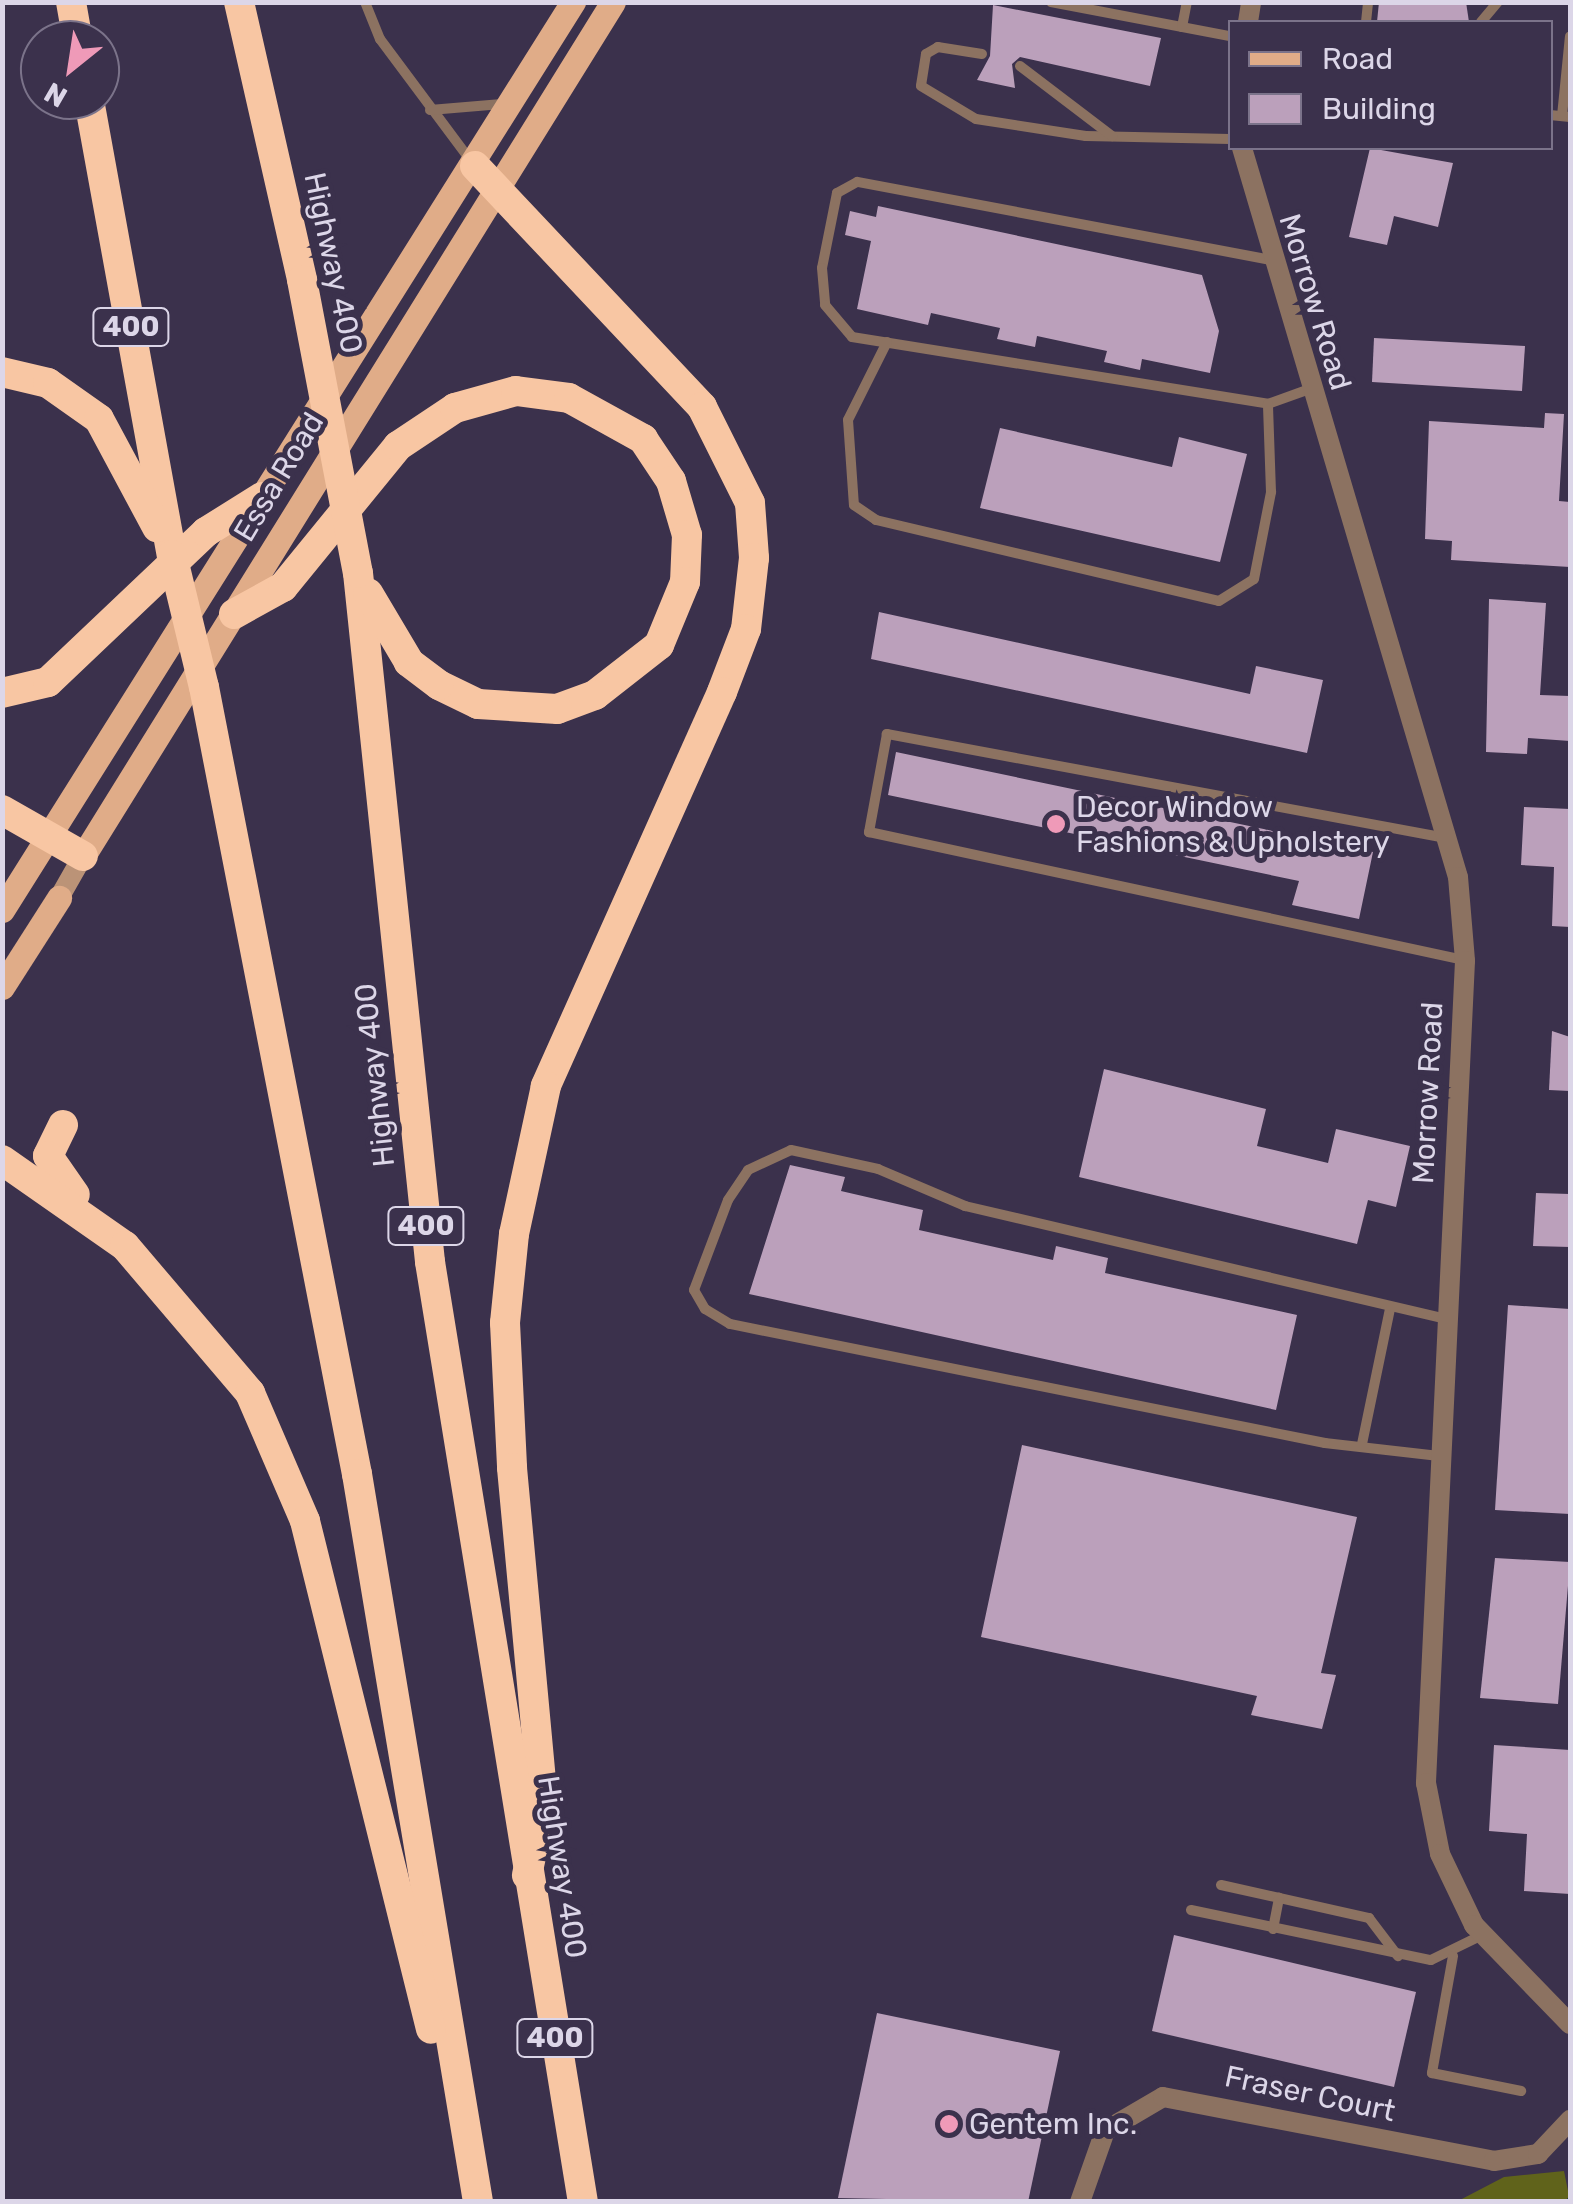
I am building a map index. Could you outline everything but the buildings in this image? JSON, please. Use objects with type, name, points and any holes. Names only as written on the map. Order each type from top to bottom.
[{"type":"highway","name":"Highway 400","points":[[239,2],[302,280],[358,572],[430,1262],[582,2202]]},
{"type":"highway","name":"400","points":[[93,120],[172,554],[204,687],[357,1474],[477,2194]]},
{"type":"highway","points":[[474,166],[702,406],[750,502],[754,558],[746,629],[722,692],[546,1086],[514,1234],[505,1323],[512,1468],[543,1801],[527,1875]]},
{"type":"highway","points":[[2,372],[48,383],[99,419],[172,554]]},
{"type":"highway","points":[[234,614],[283,587],[398,446],[455,408],[516,391],[570,398],[642,439],[671,481],[688,535],[685,582],[659,645],[595,695],[557,709],[478,704],[439,685],[383,624],[358,572]]},
{"type":"highway","points":[[2,693],[48,682],[206,532],[262,497]]},
{"type":"highway","points":[[2,810],[84,856]]},
{"type":"highway","points":[[63,1126],[48,1156],[52,1172],[109,1219],[125,1246],[250,1394],[305,1522],[477,2194]]},
{"type":"highway","points":[[2,1160],[125,1246]]},
{"type":"main road","name":"Essa Road","points":[[2,910],[474,166],[572,2]]},
{"type":"main road","name":"Essa Road","points":[[2,987],[614,2]]},
{"type":"street","name":"Morrow Road","points":[[1243,150],[1271,260],[1446,838],[1465,960],[1426,1783],[1440,1854],[1482,1935],[1570,2024]]},
{"type":"street","name":"Fraser Court","points":[[1080,2202],[1105,2131],[1163,2097],[1494,2162],[1538,2154],[1570,2120]]},
{"type":"lane","points":[[365,2],[430,110],[474,166]]},
{"type":"lane","points":[[1050,2],[1228,36]]},
{"type":"lane","points":[[1182,28],[1187,2]]},
{"type":"lane","points":[[1561,116],[1570,36]]},
{"type":"lane","points":[[982,54],[938,46],[926,54],[921,86],[976,119],[1112,136],[1228,139]]},
{"type":"lane","points":[[1020,66],[1112,136]]},
{"type":"lane","points":[[430,110],[513,102]]},
{"type":"lane","points":[[1271,260],[856,182],[837,193],[825,305],[852,337],[1268,404],[1310,390]]},
{"type":"lane","points":[[887,342],[848,420],[854,505],[876,520],[1219,601],[1254,579],[1272,492],[1268,404]]},
{"type":"lane","points":[[1446,838],[886,734],[869,832],[1465,960]]},
{"type":"lane","points":[[1439,1456],[730,1324],[694,1290],[748,1170],[791,1150],[878,1169],[965,1206],[1390,1309],[1446,1319]]},
{"type":"lane","points":[[1362,1444],[1390,1309]]},
{"type":"lane","points":[[1220,1885],[1369,1918],[1398,1956]]},
{"type":"lane","points":[[1273,1929],[1279,1898]]},
{"type":"lane","points":[[1191,1910],[1398,1956],[1453,1956],[1482,1935]]},
{"type":"lane","points":[[1453,1956],[1432,2073],[1521,2091]]},
{"type":"shaded area","points":[[1564,2171],[1570,2201],[1458,2201],[1504,2177]]},
{"type":"place","name":"Decor Window Fashions & Upholstery","points":[[1056,824]]},
{"type":"place","name":"Gentem Inc.","points":[[949,2124]]}]
